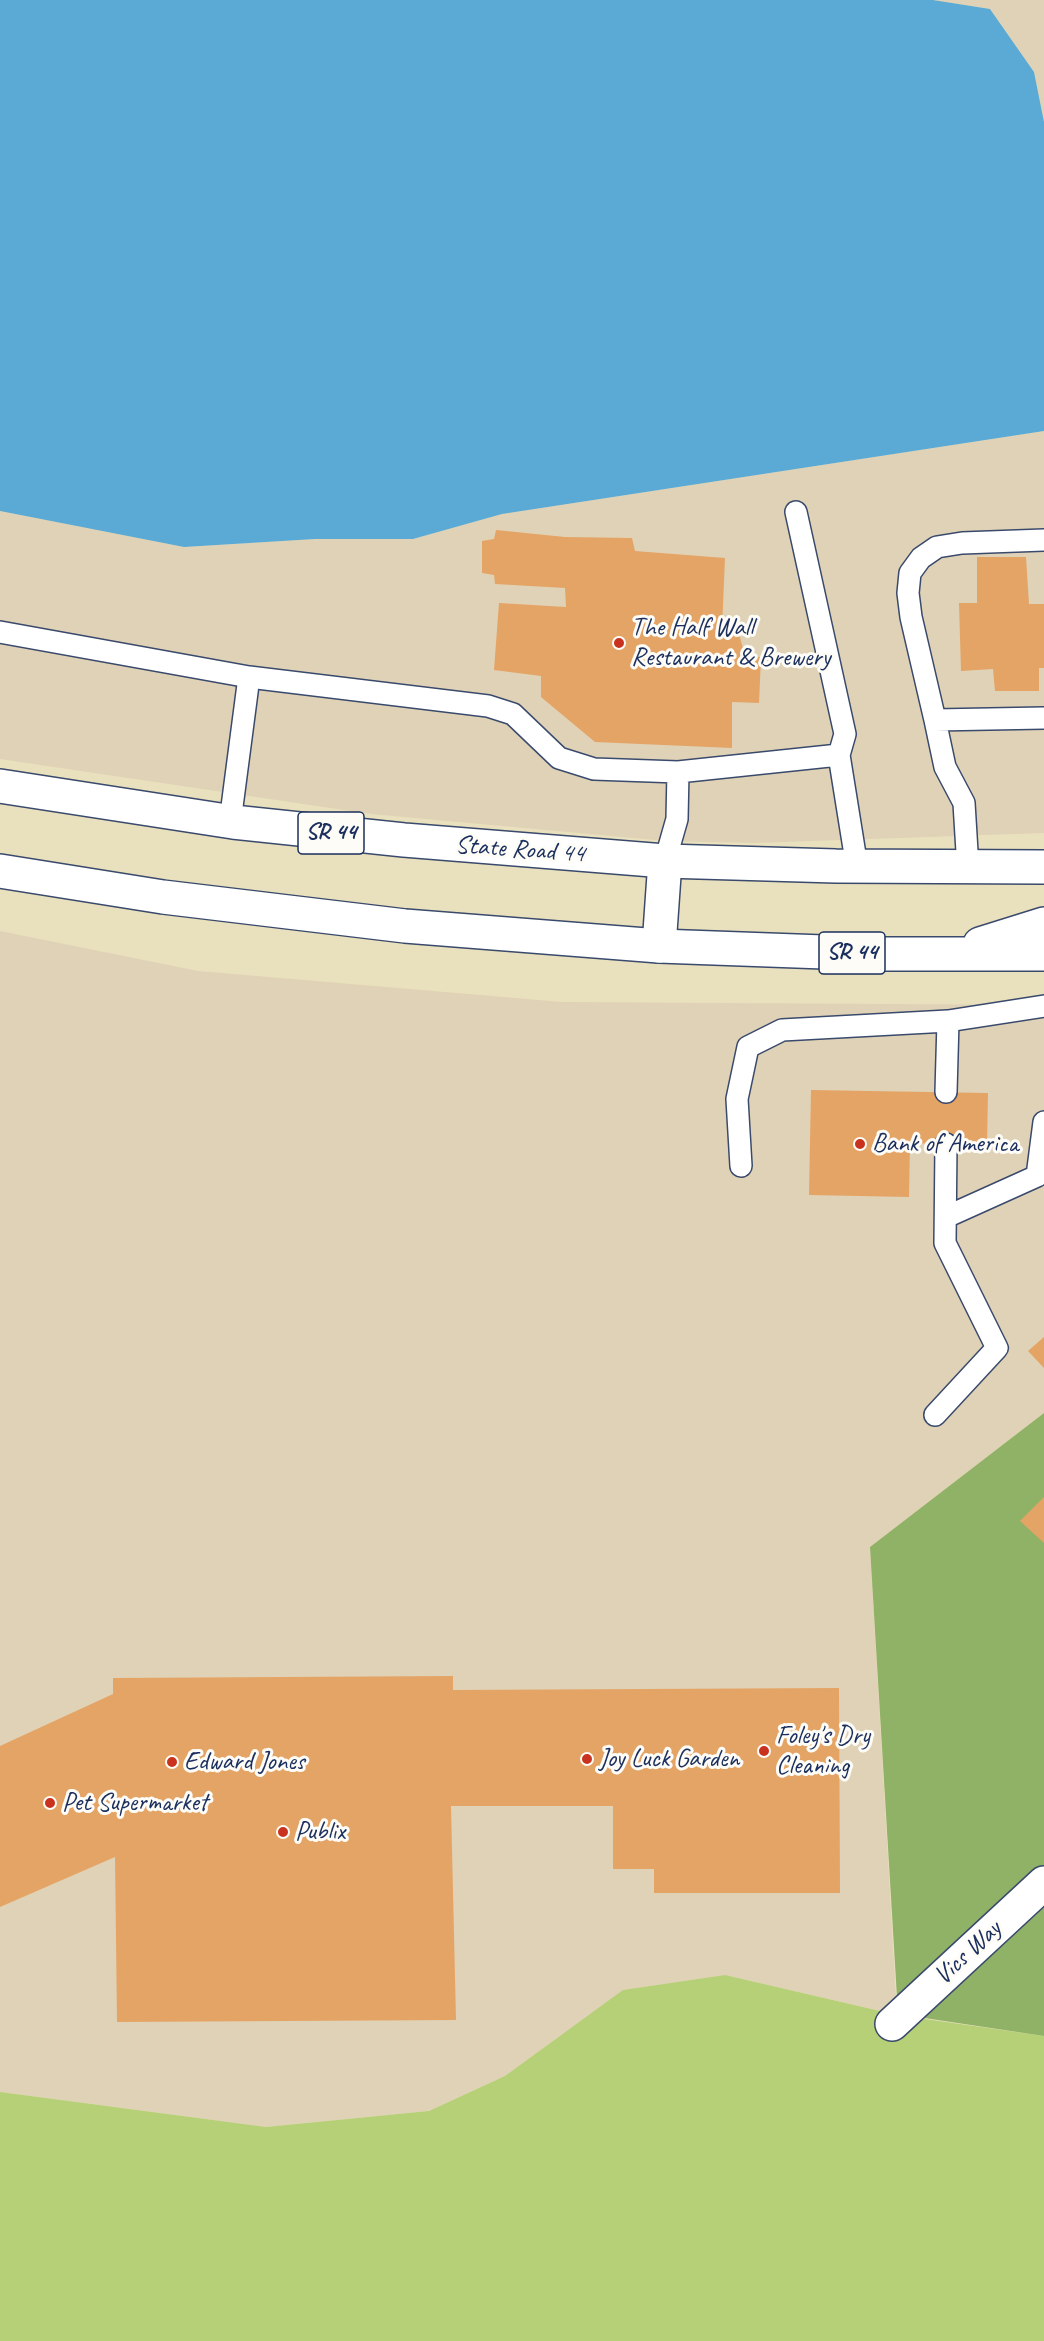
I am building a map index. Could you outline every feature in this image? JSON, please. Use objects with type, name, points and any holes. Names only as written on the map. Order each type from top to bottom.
[{"type":"main road","name":"State Road 44","points":[[0,786],[230,822],[404,840],[665,861],[857,867],[1044,867]]},
{"type":"main road","points":[[659,946],[665,861]]},
{"type":"main road","name":"SR 44","points":[[0,871],[163,897],[394,925],[659,946],[879,954],[1044,954]]},
{"type":"main road","points":[[946,954],[1044,924]]},
{"type":"main road","name":"Vics Way","points":[[892,2024],[1044,1883]]},
{"type":"lane","points":[[796,512],[845,734],[838,754],[857,867]]},
{"type":"lane","points":[[968,868],[964,803],[945,767],[910,617],[908,593],[910,573],[921,558],[937,547],[962,543],[1044,540]]},
{"type":"lane","points":[[0,632],[249,677],[488,706],[513,714],[559,758],[594,769],[678,772],[838,754]]},
{"type":"lane","points":[[230,822],[249,677]]},
{"type":"lane","points":[[935,720],[1044,718]]},
{"type":"lane","points":[[665,861],[677,819],[678,772]]},
{"type":"lane","points":[[741,1167],[736,1099],[748,1047],[782,1030],[948,1021],[1044,1006]]},
{"type":"lane","points":[[946,1092],[948,1021]]},
{"type":"lane","points":[[946,1217],[1037,1176],[1044,1122]]},
{"type":"lane","points":[[935,1415],[997,1348],[945,1243],[946,1144]]},
{"type":"shaded area","points":[[933,0],[1044,0],[1044,122],[1034,72],[990,9]]},
{"type":"shaded area","points":[[1044,431],[1044,833],[754,843],[666,841],[371,814],[0,759],[0,511],[184,547],[315,539],[413,539],[502,514]]},
{"type":"shaded area","points":[[0,931],[198,971],[562,1002],[1044,1005],[1044,1413],[870,1547],[897,2015],[725,1975],[624,1990],[505,2076],[429,2111],[266,2127],[0,2092]]},
{"type":"green space","points":[[1044,1413],[1044,2036],[898,2014],[870,1547]]},
{"type":"green space","points":[[725,1975],[897,2015],[1044,2036],[1044,2341],[0,2341],[0,2092],[266,2127],[429,2111],[505,2076],[623,1990]]},
{"type":"water","points":[[0,0],[933,0],[990,9],[1034,72],[1044,122],[1044,431],[502,514],[413,539],[315,539],[184,547],[0,511]]},
{"type":"building","name":"The Half Wall Restaurant & Brewery","points":[[496,530],[565,537],[632,538],[635,551],[725,558],[722,629],[738,630],[745,656],[761,657],[759,703],[732,702],[732,748],[595,742],[541,697],[541,676],[494,670],[499,603],[566,607],[565,588],[495,584],[494,575],[482,573],[482,541],[494,539]]},
{"type":"building","points":[[977,557],[1026,557],[1029,604],[1044,604],[1044,668],[1039,668],[1039,691],[995,691],[993,669],[961,671],[959,603],[977,603]]},
{"type":"building","name":"Bank of America","points":[[811,1090],[988,1093],[987,1145],[910,1143],[909,1197],[809,1195]]},
{"type":"building","points":[[1044,1337],[1044,1368],[1028,1351]]},
{"type":"building","points":[[1044,1497],[1044,1543],[1020,1521]]},
{"type":"building","points":[[453,1676],[453,1690],[839,1688],[840,1893],[654,1893],[654,1869],[613,1869],[613,1806],[451,1806],[456,2020],[117,2022],[115,1857],[0,1907],[0,1746],[113,1694],[113,1678]]},
{"type":"place","name":"The Half Wall Restaurant & Brewery","points":[[619,643]]},
{"type":"place","name":"Bank of America","points":[[860,1144]]},
{"type":"place","name":"Foley's Dry Cleaning","points":[[764,1751]]},
{"type":"place","name":"Joy Luck Garden","points":[[587,1759]]},
{"type":"place","name":"Edward Jones","points":[[172,1762]]},
{"type":"place","name":"Pet Supermarket","points":[[50,1803]]},
{"type":"place","name":"Publix","points":[[283,1832]]}]
